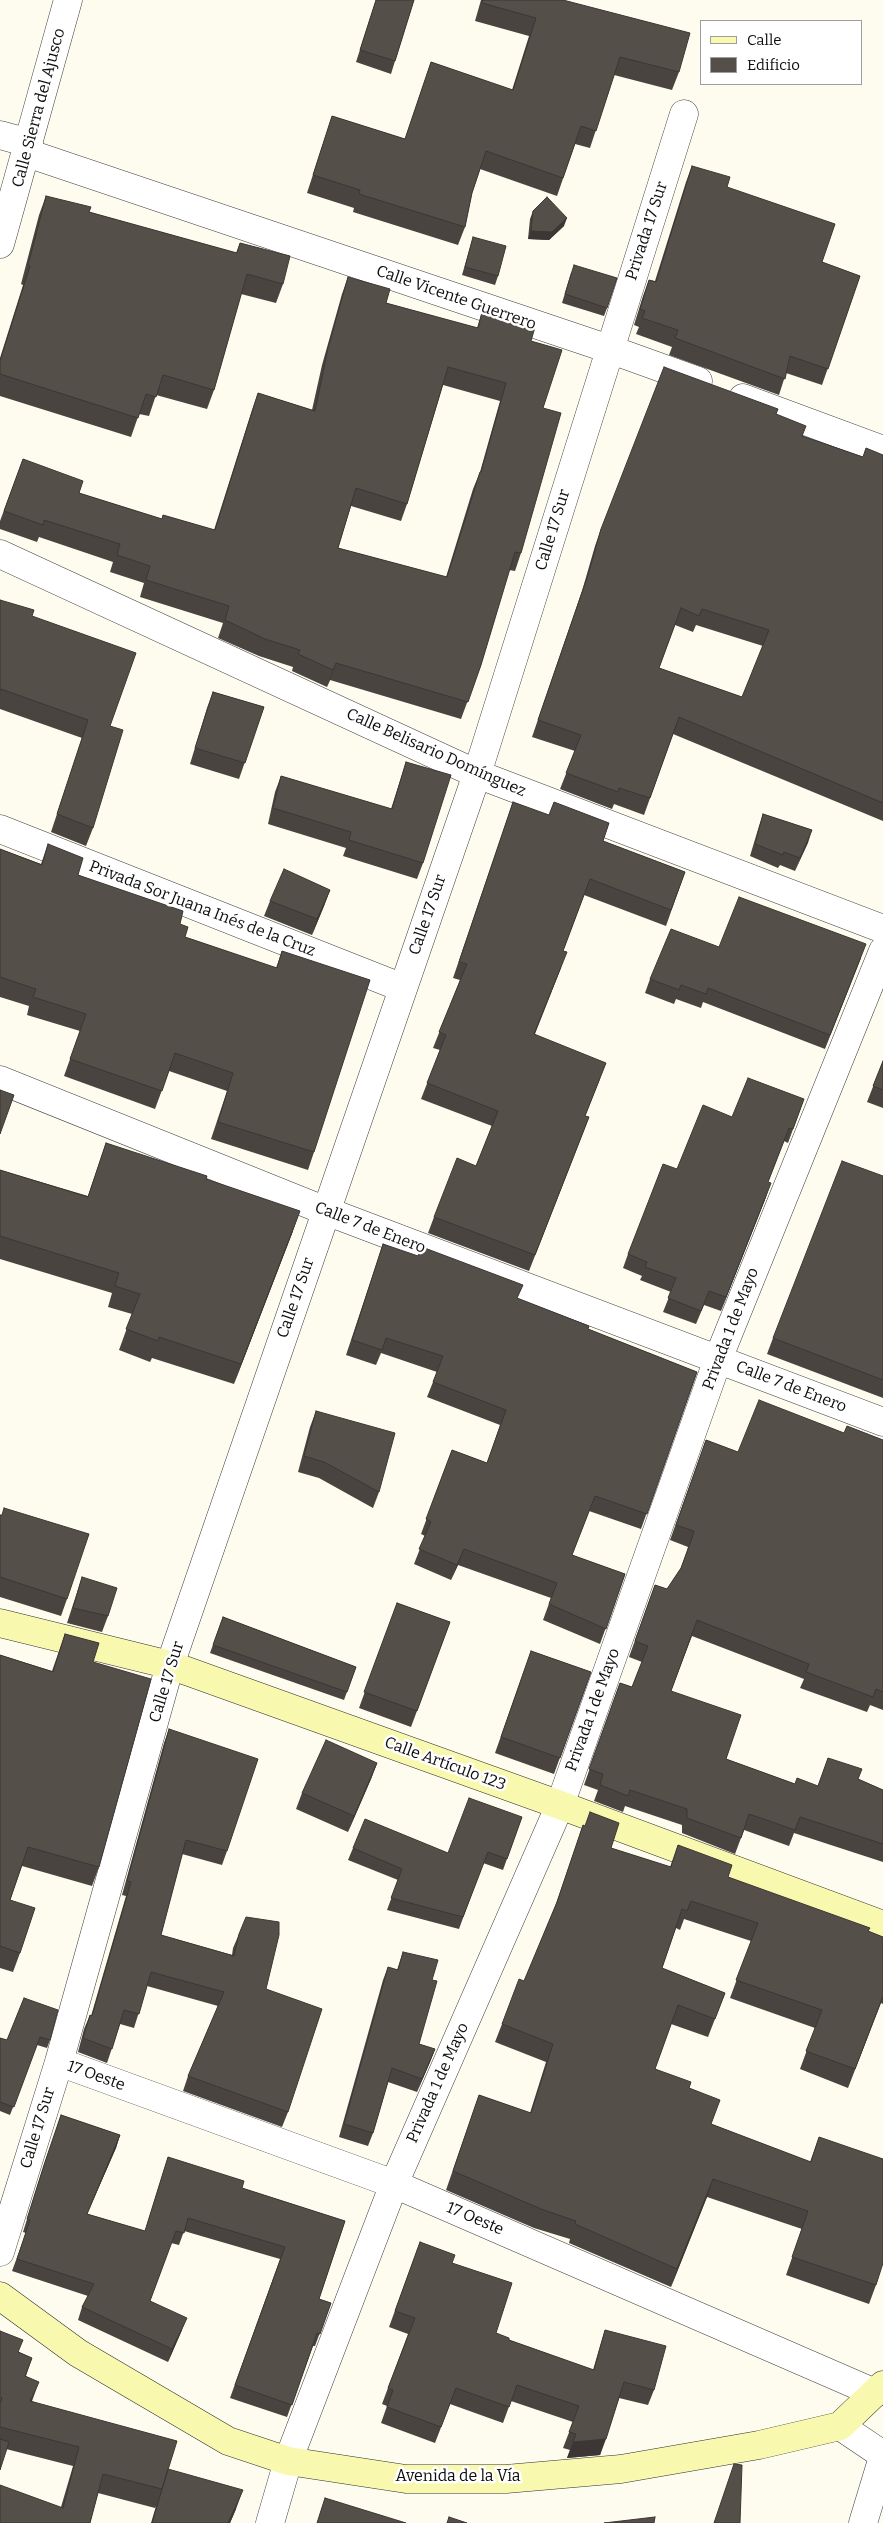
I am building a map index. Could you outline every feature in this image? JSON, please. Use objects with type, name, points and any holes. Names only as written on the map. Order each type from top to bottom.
[{"type":"street","name":"Calle Sierra del Ajusco","points":[[0,244],[68,0]]},
{"type":"street","name":"Privada 17 Sur","points":[[609,349],[684,114]]},
{"type":"street","name":"Calle Vicente Guerrero","points":[[0,135],[28,148],[609,349],[883,450]]},
{"type":"street","name":"Calle 17 Sur","points":[[0,2252],[59,2062],[170,1666],[476,774],[609,349]]},
{"type":"street","name":"Calle Belisario Domínguez","points":[[0,554],[476,774],[883,929]]},
{"type":"street","name":"Privada Sor Juana Inés de la Cruz","points":[[0,829],[403,988]]},
{"type":"street","name":"Privada 1 de Mayo","points":[[270,2523],[288,2461],[394,2184],[560,1805],[718,1359],[883,952]]},
{"type":"street","name":"Calle 7 de Enero","points":[[0,1080],[326,1211],[883,1422]]},
{"type":"street","name":"Calle Artículo 123","points":[[0,1623],[170,1666],[560,1805],[883,1925]]},
{"type":"street","name":"17 Oeste","points":[[59,2062],[394,2184],[880,2391]]},
{"type":"street","name":"Avenida de la Vía","points":[[0,2296],[78,2353],[228,2441],[288,2461],[406,2479],[506,2479],[621,2469],[759,2445],[840,2426]]},
{"type":"street","points":[[862,2523],[883,2456],[840,2426],[880,2391]]},
{"type":"building","points":[[376,0],[414,0],[395,61],[360,50]]},
{"type":"building","points":[[483,0],[563,0],[690,33],[679,72],[620,57],[596,131],[581,126],[563,178],[486,151],[472,193],[465,227],[359,194],[360,190],[313,175],[332,116],[405,139],[431,62],[513,90],[536,18],[482,3]]},
{"type":"building","points":[[692,166],[730,177],[727,187],[835,224],[822,262],[860,276],[828,369],[790,356],[785,379],[675,338],[678,330],[642,318],[645,311],[640,309],[649,280],[656,282]]},
{"type":"building","points":[[46,196],[91,207],[89,212],[237,253],[240,243],[290,256],[283,284],[247,274],[214,390],[163,375],[156,397],[146,394],[138,418],[0,374],[0,361],[30,266],[28,265]]},
{"type":"building","points":[[547,197],[567,218],[552,232],[531,231],[533,211]]},
{"type":"building","points":[[473,237],[506,246],[498,276],[465,267]]},
{"type":"building","points":[[574,265],[617,278],[607,308],[565,294]]},
{"type":"building","points":[[348,277],[390,289],[386,303],[478,328],[482,312],[535,327],[531,341],[562,350],[543,408],[561,413],[521,553],[515,552],[468,702],[336,663],[333,670],[298,654],[300,650],[265,639],[225,620],[229,606],[146,580],[150,566],[117,555],[120,544],[44,520],[43,525],[4,511],[23,459],[83,481],[79,493],[162,519],[163,515],[215,530],[258,393],[315,411],[328,348]],"holes":[[[448,367],[506,383],[481,472],[447,577],[338,548],[356,488],[407,504]]]},
{"type":"building","points":[[664,367],[778,409],[776,414],[806,426],[802,436],[863,457],[866,448],[883,455],[883,803],[679,717],[650,798],[619,788],[618,792],[566,773],[581,735],[538,720],[588,575],[601,529]],"holes":[[[681,608],[699,616],[702,609],[769,630],[742,697],[659,668]]]},
{"type":"building","points":[[0,600],[34,610],[32,616],[136,653],[110,726],[123,730],[93,828],[57,814],[88,720],[1,689],[0,691]]},
{"type":"building","points":[[213,692],[264,707],[245,763],[195,748]]},
{"type":"building","points":[[406,762],[451,775],[423,863],[349,840],[351,832],[273,808],[281,776],[392,809]]},
{"type":"building","points":[[513,802],[549,815],[554,802],[609,823],[603,841],[685,872],[671,910],[590,879],[563,951],[567,952],[534,1034],[606,1063],[585,1116],[589,1117],[535,1255],[434,1217],[457,1158],[476,1166],[498,1111],[427,1083],[446,1035],[439,1032],[467,964],[459,962]]},
{"type":"building","points":[[763,814],[812,830],[800,858],[784,852],[783,855],[755,844]]},
{"type":"building","points":[[48,844],[83,858],[78,875],[183,911],[180,924],[188,927],[185,937],[277,968],[282,951],[370,980],[314,1152],[218,1122],[233,1073],[175,1053],[162,1091],[70,1059],[86,1014],[33,997],[36,989],[0,977],[0,849],[42,865]]},
{"type":"building","points":[[284,869],[330,890],[317,919],[270,901]]},
{"type":"building","points":[[739,897],[866,944],[830,1035],[708,988],[706,994],[681,985],[679,990],[650,979],[671,929],[719,947]]},
{"type":"building","points":[[883,1061],[883,1090],[873,1086]]},
{"type":"building","points":[[748,1078],[804,1099],[793,1129],[789,1128],[768,1182],[771,1183],[726,1297],[709,1291],[701,1311],[668,1298],[676,1278],[645,1267],[647,1262],[628,1254],[663,1164],[677,1169],[703,1105],[732,1117]]},
{"type":"building","points":[[0,1090],[14,1095],[0,1134]]},
{"type":"building","points":[[106,1143],[207,1176],[206,1179],[300,1211],[241,1364],[159,1337],[158,1341],[126,1329],[140,1294],[115,1286],[119,1273],[0,1236],[0,1170],[88,1197]]},
{"type":"building","points":[[842,1161],[883,1176],[883,1380],[773,1338]]},
{"type":"building","points":[[383,1244],[418,1256],[422,1247],[523,1285],[517,1298],[589,1326],[588,1329],[697,1372],[647,1514],[595,1496],[572,1555],[625,1574],[606,1629],[549,1604],[557,1583],[464,1549],[457,1565],[419,1549],[431,1522],[426,1519],[452,1450],[487,1463],[506,1410],[433,1382],[443,1356],[386,1338],[382,1350],[352,1340]]},
{"type":"building","points":[[759,1400],[844,1433],[847,1426],[883,1440],[883,1692],[876,1689],[873,1697],[806,1672],[809,1664],[697,1620],[671,1691],[741,1715],[726,1759],[795,1784],[797,1778],[818,1786],[828,1758],[862,1769],[858,1779],[883,1790],[883,1844],[800,1817],[795,1830],[749,1814],[741,1838],[687,1818],[687,1809],[630,1790],[628,1796],[600,1785],[603,1774],[589,1769],[620,1683],[632,1687],[648,1646],[635,1641],[655,1585],[667,1589],[681,1568],[692,1538],[694,1531],[676,1525],[706,1440],[738,1452]]},
{"type":"building","points":[[316,1411],[395,1433],[379,1492],[324,1462],[304,1456]]},
{"type":"building","points":[[4,1508],[89,1534],[67,1599],[0,1577],[0,1515],[2,1515]]},
{"type":"building","points":[[82,1577],[117,1588],[108,1616],[73,1608]]},
{"type":"building","points":[[397,1603],[450,1622],[417,1711],[364,1692]]},
{"type":"building","points":[[223,1617],[356,1667],[347,1692],[213,1645]]},
{"type":"building","points":[[65,1634],[99,1643],[93,1662],[151,1679],[99,1867],[28,1847],[10,1900],[35,1908],[20,1953],[0,1946],[0,1655],[53,1672]]},
{"type":"building","points":[[531,1651],[591,1672],[560,1758],[501,1737]]},
{"type":"building","points":[[169,1729],[258,1759],[227,1851],[186,1840],[161,1935],[234,1956],[239,1934],[246,1917],[279,1922],[279,1935],[266,1989],[322,2009],[288,2112],[188,2076],[224,1992],[151,1972],[139,2014],[124,2010],[112,2049],[83,2038],[90,2015],[92,2016],[131,1882],[127,1881]]},
{"type":"building","points":[[326,1740],[377,1763],[354,1816],[302,1793]]},
{"type":"building","points":[[469,1798],[522,1817],[507,1859],[488,1852],[463,1917],[391,1898],[402,1869],[353,1848],[365,1819],[448,1853]]},
{"type":"building","points":[[590,1812],[619,1823],[611,1848],[671,1867],[678,1845],[732,1865],[728,1877],[870,1928],[868,1931],[883,1937],[883,1996],[855,2069],[806,2051],[822,2010],[736,1980],[758,1923],[691,1901],[687,1911],[682,1909],[662,1968],[725,1993],[715,2019],[678,2005],[655,2069],[691,2082],[689,2088],[720,2100],[711,2124],[811,2162],[819,2137],[883,2159],[883,2263],[876,2285],[792,2257],[808,2211],[713,2179],[677,2269],[575,2224],[576,2221],[541,2209],[453,2171],[479,2095],[531,2113],[553,2044],[502,2024],[519,1979],[524,1981],[557,1902],[583,1825],[585,1826]]},
{"type":"building","points":[[403,1952],[438,1960],[432,1980],[437,1981],[419,2044],[435,2049],[422,2079],[392,2068],[373,2133],[344,2124],[388,1967],[398,1970]]},
{"type":"building","points":[[24,1998],[58,2010],[50,2040],[40,2037],[14,2107],[0,2102],[0,2038],[7,2040]]},
{"type":"building","points":[[61,2115],[120,2135],[87,2214],[145,2231],[168,2157],[244,2181],[242,2188],[345,2221],[319,2299],[331,2303],[320,2334],[317,2333],[292,2405],[235,2385],[285,2247],[188,2218],[184,2233],[176,2231],[150,2301],[187,2318],[172,2349],[82,2307],[94,2284],[17,2259],[30,2220],[27,2219]]},
{"type":"building","points":[[420,2242],[455,2255],[452,2263],[512,2283],[496,2333],[509,2338],[509,2340],[594,2370],[605,2330],[666,2346],[654,2390],[624,2382],[606,2439],[573,2442],[576,2434],[569,2432],[579,2406],[517,2385],[509,2407],[456,2388],[441,2427],[387,2407],[393,2390],[388,2388],[415,2318],[395,2311]]},
{"type":"building","points":[[0,2331],[23,2340],[18,2352],[32,2358],[25,2376],[39,2382],[30,2401],[177,2441],[162,2489],[103,2474],[90,2523],[0,2523],[0,2485],[63,2508],[79,2447],[0,2427],[0,2404],[2,2398],[0,2397]]},
{"type":"building","points":[[0,2439],[9,2442],[0,2470]]},
{"type":"building","points":[[734,2464],[742,2465],[740,2523],[714,2523]]},
{"type":"building","points":[[168,2469],[243,2490],[228,2523],[152,2523]]},
{"type":"building","points":[[325,2498],[406,2523],[317,2523]]},
{"type":"building","points":[[449,2517],[467,2523],[447,2523]]},
{"type":"building","points":[[655,2517],[654,2523],[604,2523]]}]
